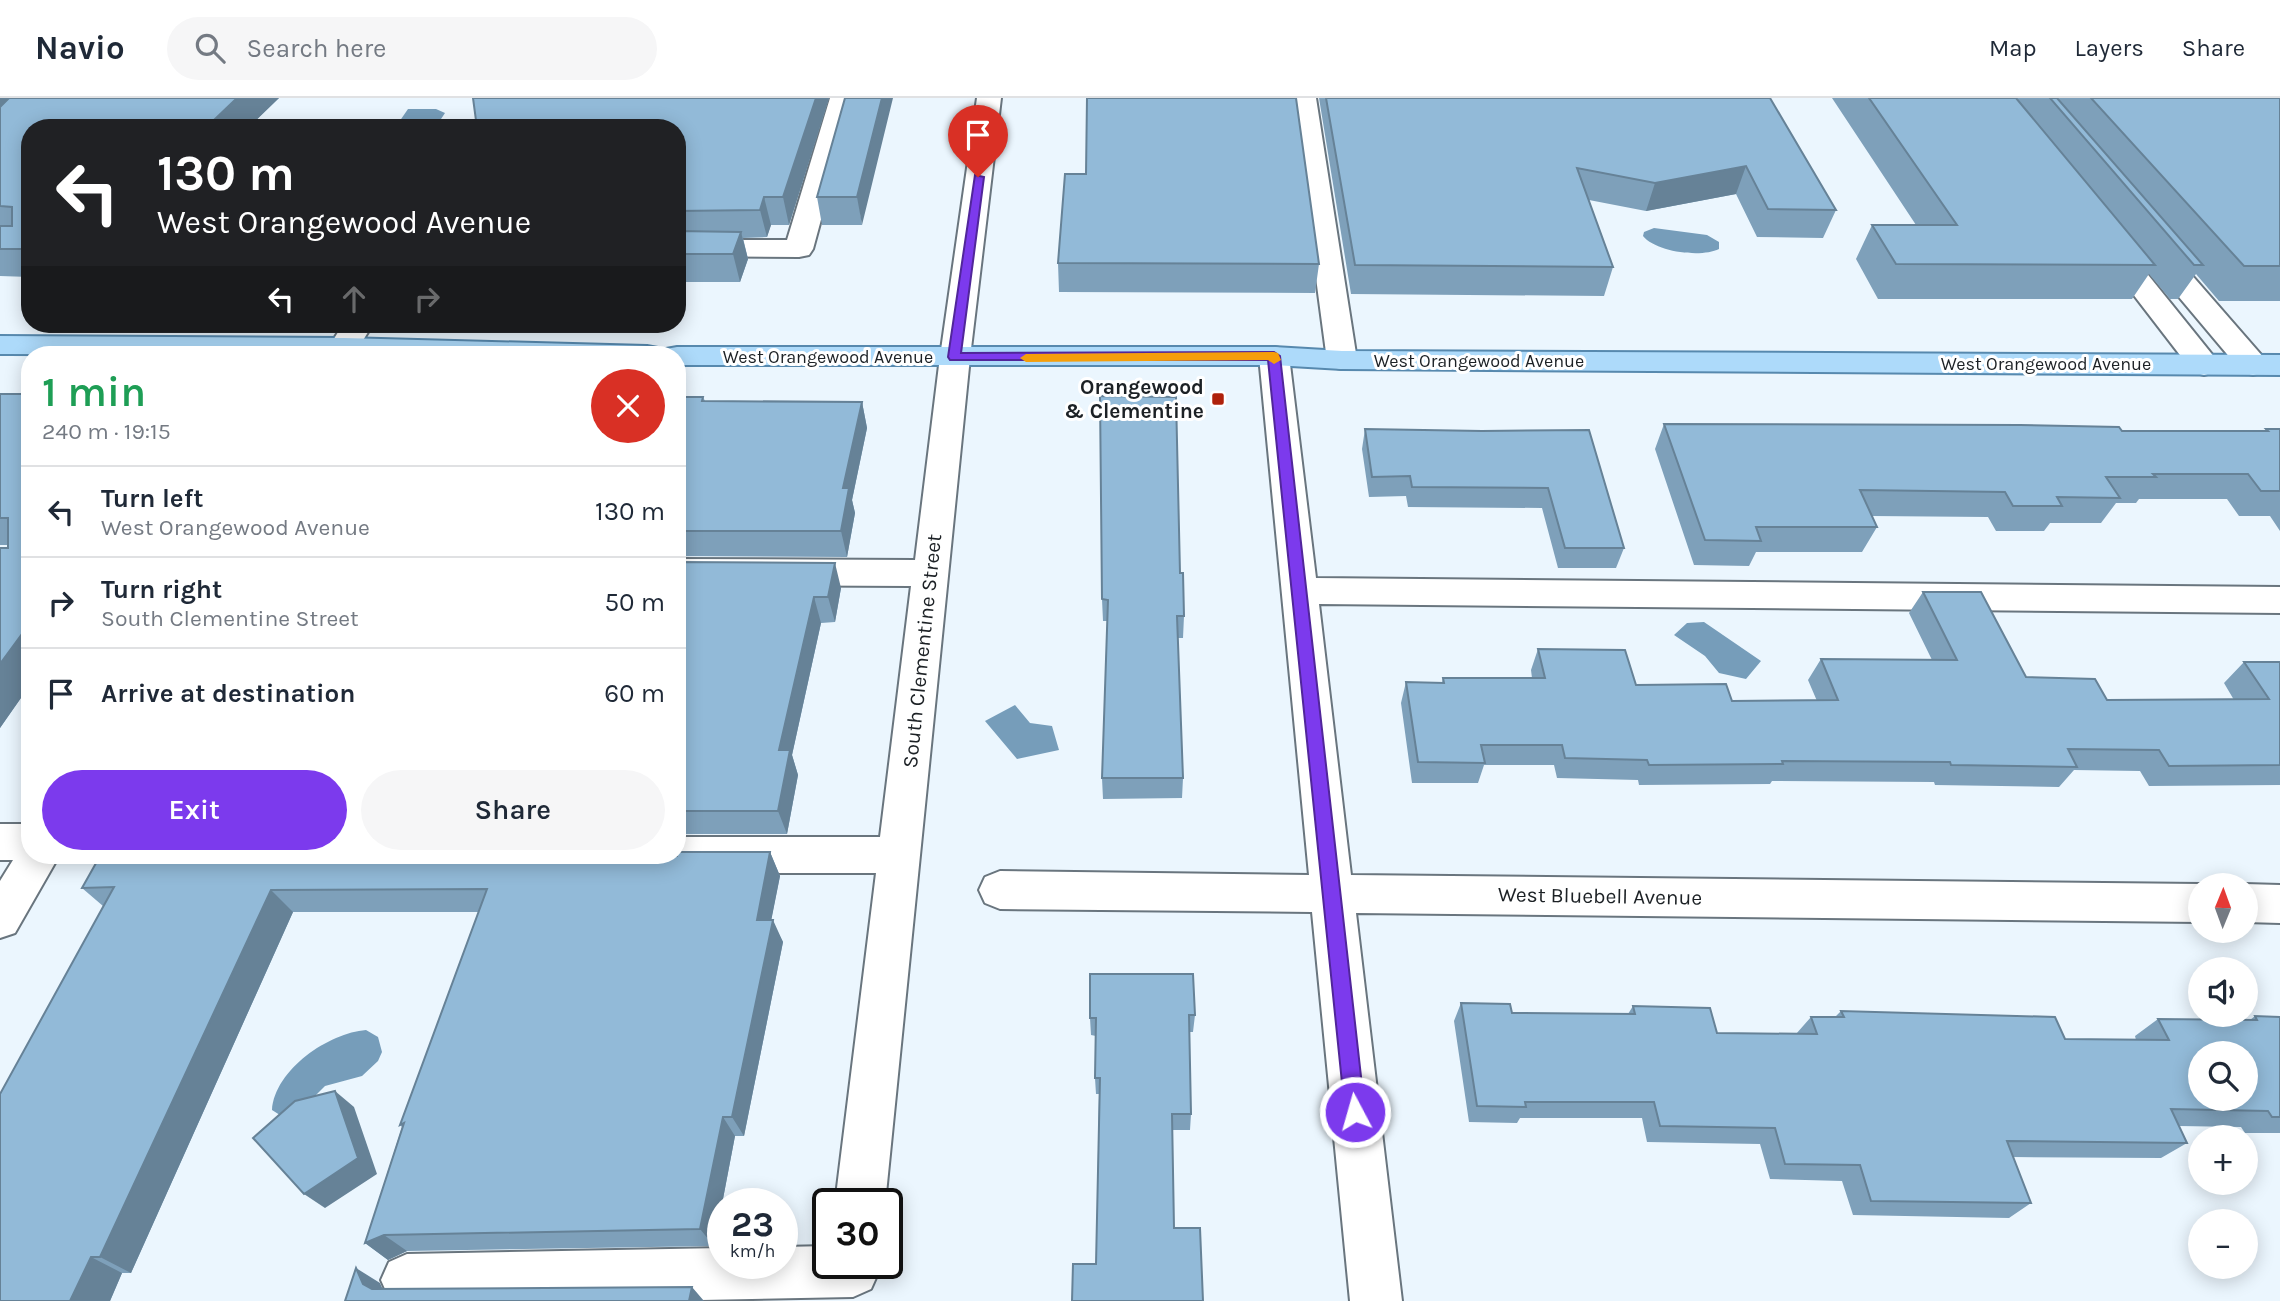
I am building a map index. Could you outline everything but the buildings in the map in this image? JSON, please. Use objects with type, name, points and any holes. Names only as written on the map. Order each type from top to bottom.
[{"type":"main road","points":[[0,345],[347,342],[439,346]]},
{"type":"main road","name":"West Orangewood Avenue","points":[[686,356],[1274,356],[1342,360],[2267,365]]},
{"type":"street","points":[[686,248],[799,249],[842,98]]},
{"type":"street","name":"South Clementine Street","points":[[862,1188],[955,357],[989,98]]},
{"type":"street","points":[[1304,98],[1342,360]]},
{"type":"street","points":[[2132,222],[2267,365]]},
{"type":"street","points":[[2092,224],[2204,365]]},
{"type":"street","points":[[1274,356],[1376,1301]]},
{"type":"street","points":[[686,572],[931,573]]},
{"type":"street","points":[[1300,591],[2280,600]]},
{"type":"street","points":[[0,842],[21,842]]},
{"type":"street","points":[[686,855],[899,855]]},
{"type":"street","points":[[0,919],[33,864]]},
{"type":"street","name":"West Bluebell Avenue","points":[[1000,890],[2188,903]]},
{"type":"street","points":[[2258,903],[2280,904]]},
{"type":"street","points":[[407,1280],[852,1279]]},
{"type":"water","points":[[408,109],[436,109],[445,113],[441,119],[401,119]]},
{"type":"water","points":[[1654,228],[1707,235],[1719,242],[1719,249],[1701,253],[1668,250],[1649,242],[1643,236],[1644,232]]},
{"type":"water","points":[[1704,622],[1761,661],[1746,679],[1719,673],[1705,656],[1674,635],[1687,623]]},
{"type":"water","points":[[1015,705],[1030,723],[1052,726],[1059,750],[1017,759],[985,721]]},
{"type":"water","points":[[366,1030],[378,1037],[382,1052],[378,1061],[362,1076],[325,1086],[304,1107],[283,1117],[272,1110],[275,1095],[293,1067],[336,1038]]},
{"type":"slow traffic","points":[[1026,358],[1274,356],[1274,360]]},
{"type":"place","name":"Orangewood & Clementine","points":[[1218,399]]},
{"type":"route","points":[[978,177],[955,357],[1274,356],[1355,1112]]}]
